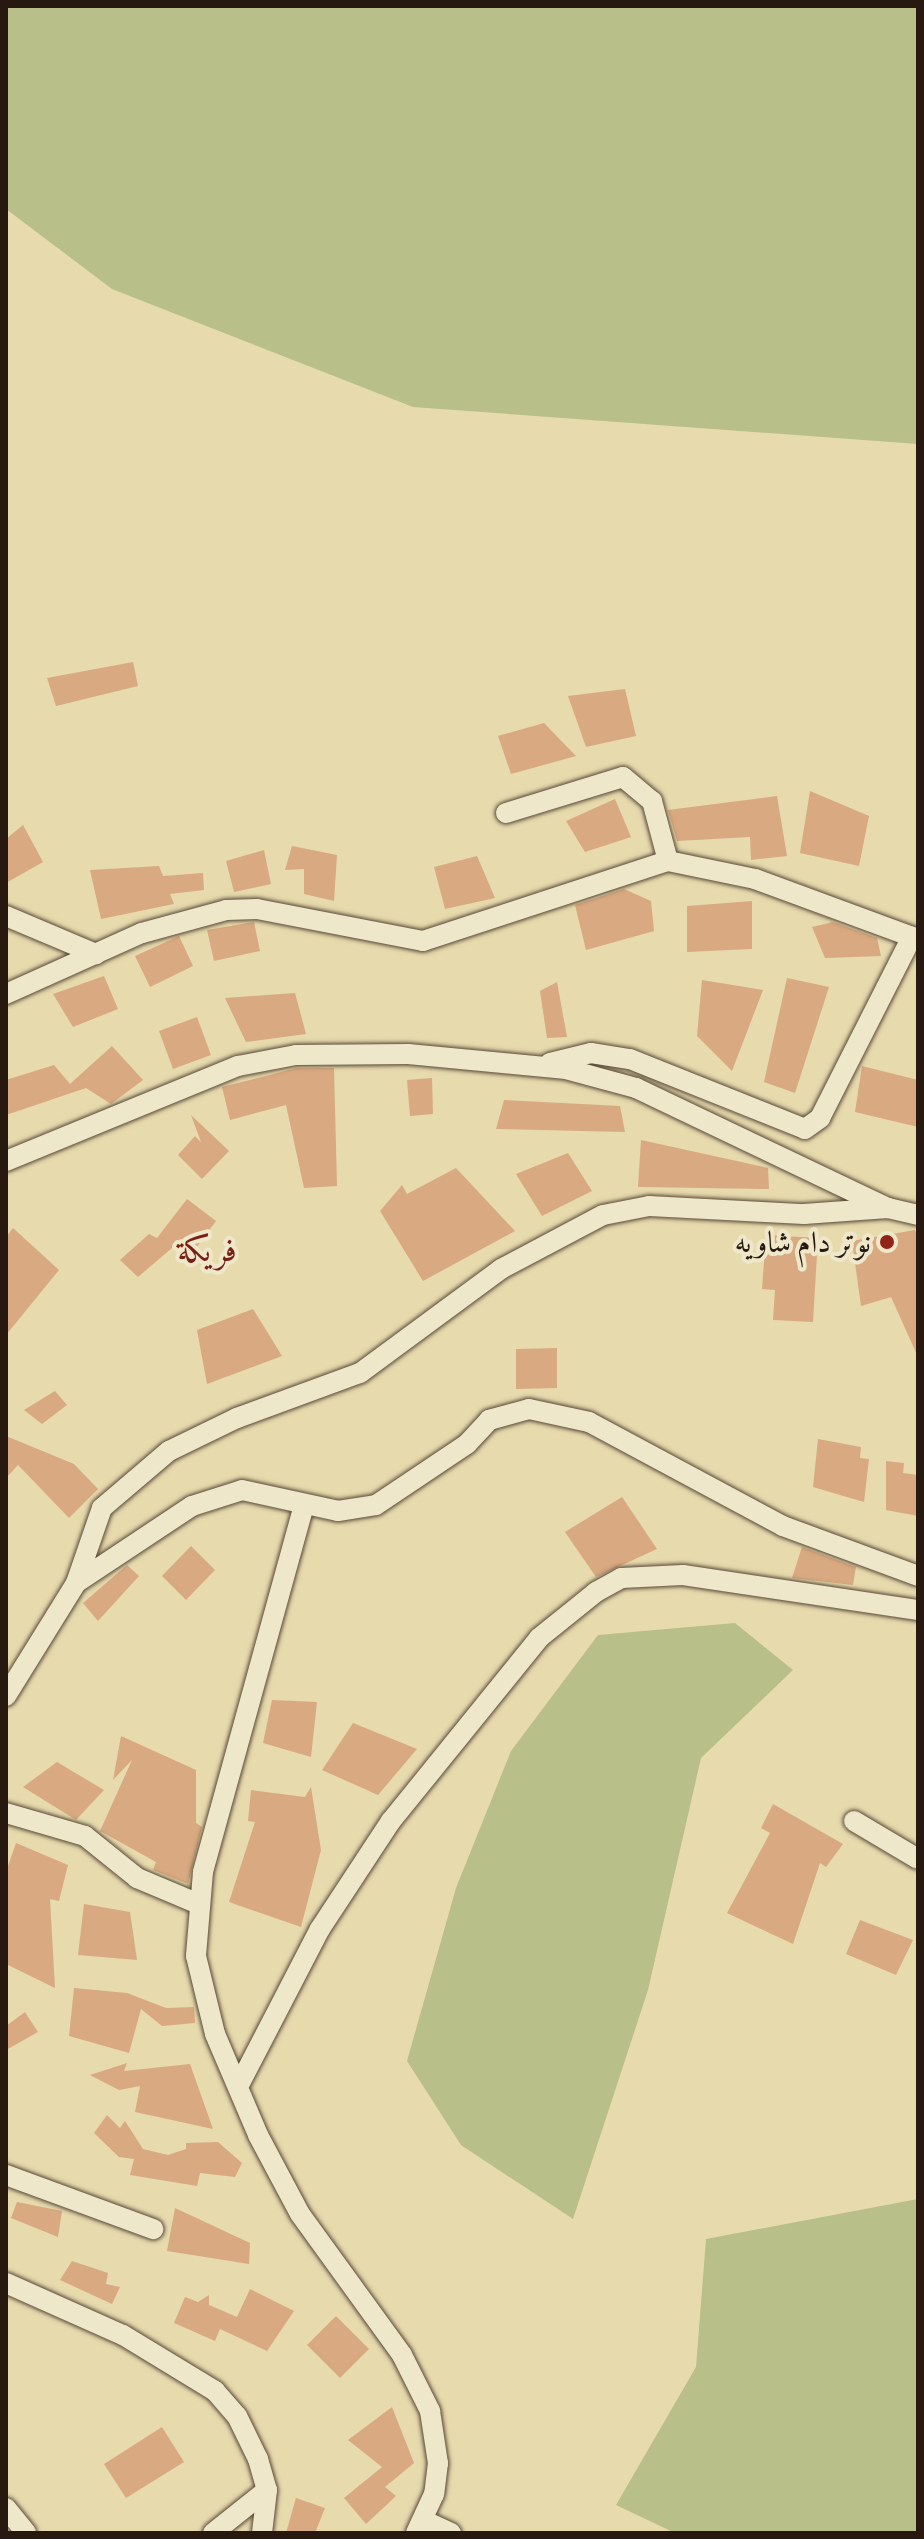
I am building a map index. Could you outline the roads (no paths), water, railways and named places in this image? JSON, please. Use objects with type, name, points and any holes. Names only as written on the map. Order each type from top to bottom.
[{"type":"street","points":[[506,813],[623,777],[652,801],[668,861]]},
{"type":"street","points":[[6,994],[142,933],[226,910],[257,909],[423,941],[668,861],[755,879],[915,938],[820,1118],[805,1129],[605,1053],[539,1066]]},
{"type":"street","points":[[6,916],[96,954]]},
{"type":"street","points":[[6,1161],[195,1081],[269,1058],[408,1054],[539,1066],[636,1088],[888,1208],[918,1215]]},
{"type":"street","points":[[6,1696],[76,1583],[102,1508],[169,1451],[237,1418],[360,1373],[501,1269],[603,1215],[649,1206],[804,1214],[888,1208]]},
{"type":"street","points":[[76,1583],[121,1548],[219,1493],[266,1492],[304,1505],[338,1511],[376,1505],[456,1452],[489,1420],[549,1409],[609,1431],[783,1526],[918,1576]]},
{"type":"street","points":[[304,1505],[199,1904],[202,1992],[238,2087],[300,2214],[402,2355],[430,2411],[438,2463],[420,2527],[451,2533]]},
{"type":"street","points":[[238,2087],[313,1941],[391,1821],[539,1638],[596,1592],[621,1578],[683,1575],[918,1610]]},
{"type":"street","points":[[6,1813],[85,1836],[137,1878],[199,1904]]},
{"type":"street","points":[[854,1821],[918,1859]]},
{"type":"street","points":[[6,2175],[153,2229]]},
{"type":"street","points":[[6,2283],[123,2335],[215,2391],[237,2416],[267,2490],[262,2533]]},
{"type":"street","points":[[213,2533],[267,2490]]},
{"type":"street","points":[[6,2508],[26,2533]]},
{"type":"place","name":"نوتر دام شاويه","points":[[887,1242]]},
{"type":"district","name":"فريكة","points":[[207,1250]]}]
